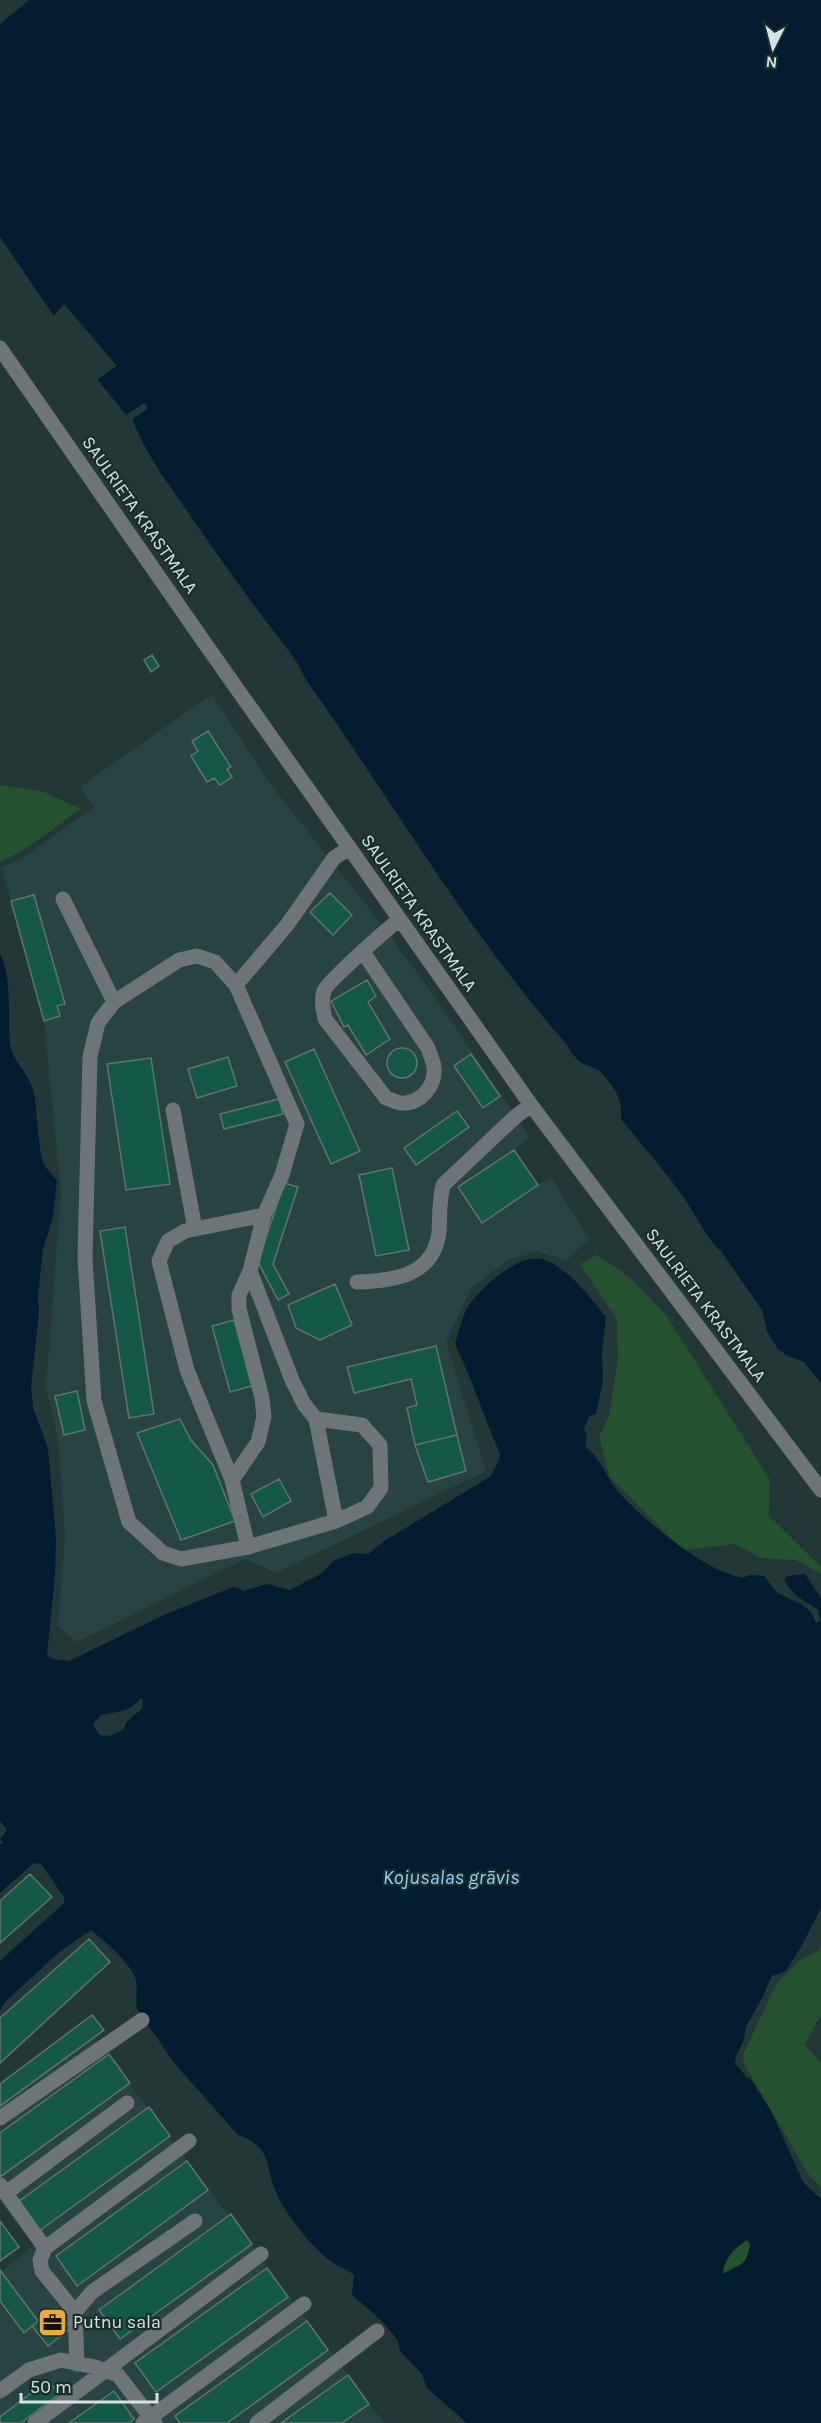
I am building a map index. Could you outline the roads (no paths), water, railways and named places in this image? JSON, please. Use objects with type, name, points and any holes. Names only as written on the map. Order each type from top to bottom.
[{"type":"street","name":"SAULRIETA KRASTMALA","points":[[0,348],[399,920],[531,1105],[821,1490]]},
{"type":"street","points":[[236,985],[287,925],[334,858],[349,848]]},
{"type":"street","points":[[63,899],[114,1002]]},
{"type":"street","points":[[363,952],[428,1048],[434,1067],[433,1080],[426,1094],[413,1102],[400,1103],[386,1098],[325,1019],[322,1004],[324,988],[363,952],[399,920]]},
{"type":"street","points":[[232,1480],[258,1442],[264,1417],[262,1398],[239,1309],[239,1295],[250,1271],[264,1215],[282,1175],[297,1124],[236,985],[215,962],[197,956],[179,960],[114,1002],[98,1023],[90,1057],[85,1258],[94,1401],[129,1522],[163,1554],[181,1559],[248,1547],[336,1521],[367,1507],[381,1488],[380,1445],[362,1425],[316,1419]]},
{"type":"street","points":[[357,1282],[388,1281],[412,1272],[432,1257],[439,1234],[440,1198],[443,1185],[515,1117],[531,1105]]},
{"type":"street","points":[[173,1110],[195,1229]]},
{"type":"street","points":[[248,1547],[232,1480],[187,1370],[159,1261],[168,1241],[185,1231],[264,1215]]},
{"type":"street","points":[[250,1271],[292,1380],[304,1404],[316,1419],[336,1521]]},
{"type":"street","points":[[0,2118],[142,2020]]},
{"type":"street","points":[[45,2248],[3,2189],[128,2103]]},
{"type":"street","points":[[77,2364],[75,2312],[42,2271],[40,2260],[45,2248],[189,2141]]},
{"type":"street","points":[[75,2312],[92,2292],[195,2221]]},
{"type":"street","points":[[35,2423],[261,2254]]},
{"type":"street","points":[[0,2391],[29,2370],[61,2360],[118,2374],[150,2421],[304,2304]]},
{"type":"street","points":[[257,2423],[377,2331]]},
{"type":"water","points":[[0,0],[821,0],[821,1383],[804,1362],[778,1349],[767,1331],[762,1310],[721,1251],[707,1235],[685,1199],[621,1119],[620,1102],[611,1084],[598,1070],[573,1055],[498,959],[433,867],[307,681],[294,658],[228,569],[156,465],[132,419],[147,407],[144,403],[126,415],[93,374],[100,367],[58,322],[0,237]]},
{"type":"water","name":"Kojusalas grāvis","points":[[0,954],[7,975],[10,1044],[14,1056],[33,1089],[42,1159],[46,1168],[57,1180],[53,1217],[43,1249],[31,1387],[33,1407],[48,1449],[56,1538],[55,1575],[47,1655],[53,1659],[69,1661],[166,1614],[233,1587],[243,1591],[267,1584],[290,1590],[322,1573],[333,1561],[354,1553],[368,1554],[386,1540],[491,1476],[500,1454],[455,1344],[467,1309],[475,1297],[492,1280],[514,1265],[535,1259],[545,1260],[562,1270],[578,1284],[606,1317],[602,1353],[603,1381],[596,1414],[589,1416],[584,1429],[587,1436],[585,1446],[597,1459],[621,1495],[652,1524],[709,1565],[743,1577],[764,1576],[776,1592],[801,1604],[811,1612],[816,1623],[820,1620],[818,1609],[794,1593],[784,1579],[788,1576],[805,1574],[821,1598],[821,1908],[786,1971],[772,1976],[746,2027],[744,2040],[735,2063],[747,2078],[750,2078],[771,2111],[803,2182],[821,2199],[821,2423],[467,2423],[427,2388],[422,2374],[400,2351],[398,2341],[383,2322],[352,2295],[354,2275],[324,2255],[297,2225],[278,2197],[262,2151],[257,2145],[238,2135],[175,2064],[137,2009],[137,1983],[129,1967],[103,1940],[91,1930],[58,1953],[6,2001],[0,2010],[0,1961],[64,1903],[64,1897],[41,1864],[34,1863],[0,1893],[0,1845],[3,1843],[0,1839],[7,1830],[0,1821]],"holes":[[[143,1699],[142,1709],[127,1721],[123,1730],[109,1736],[99,1735],[93,1724],[101,1715],[132,1707]],[[747,2240],[750,2244],[745,2261],[723,2274],[728,2258]]]},
{"type":"place","name":"Putnu sala","points":[[52,2322]]}]
